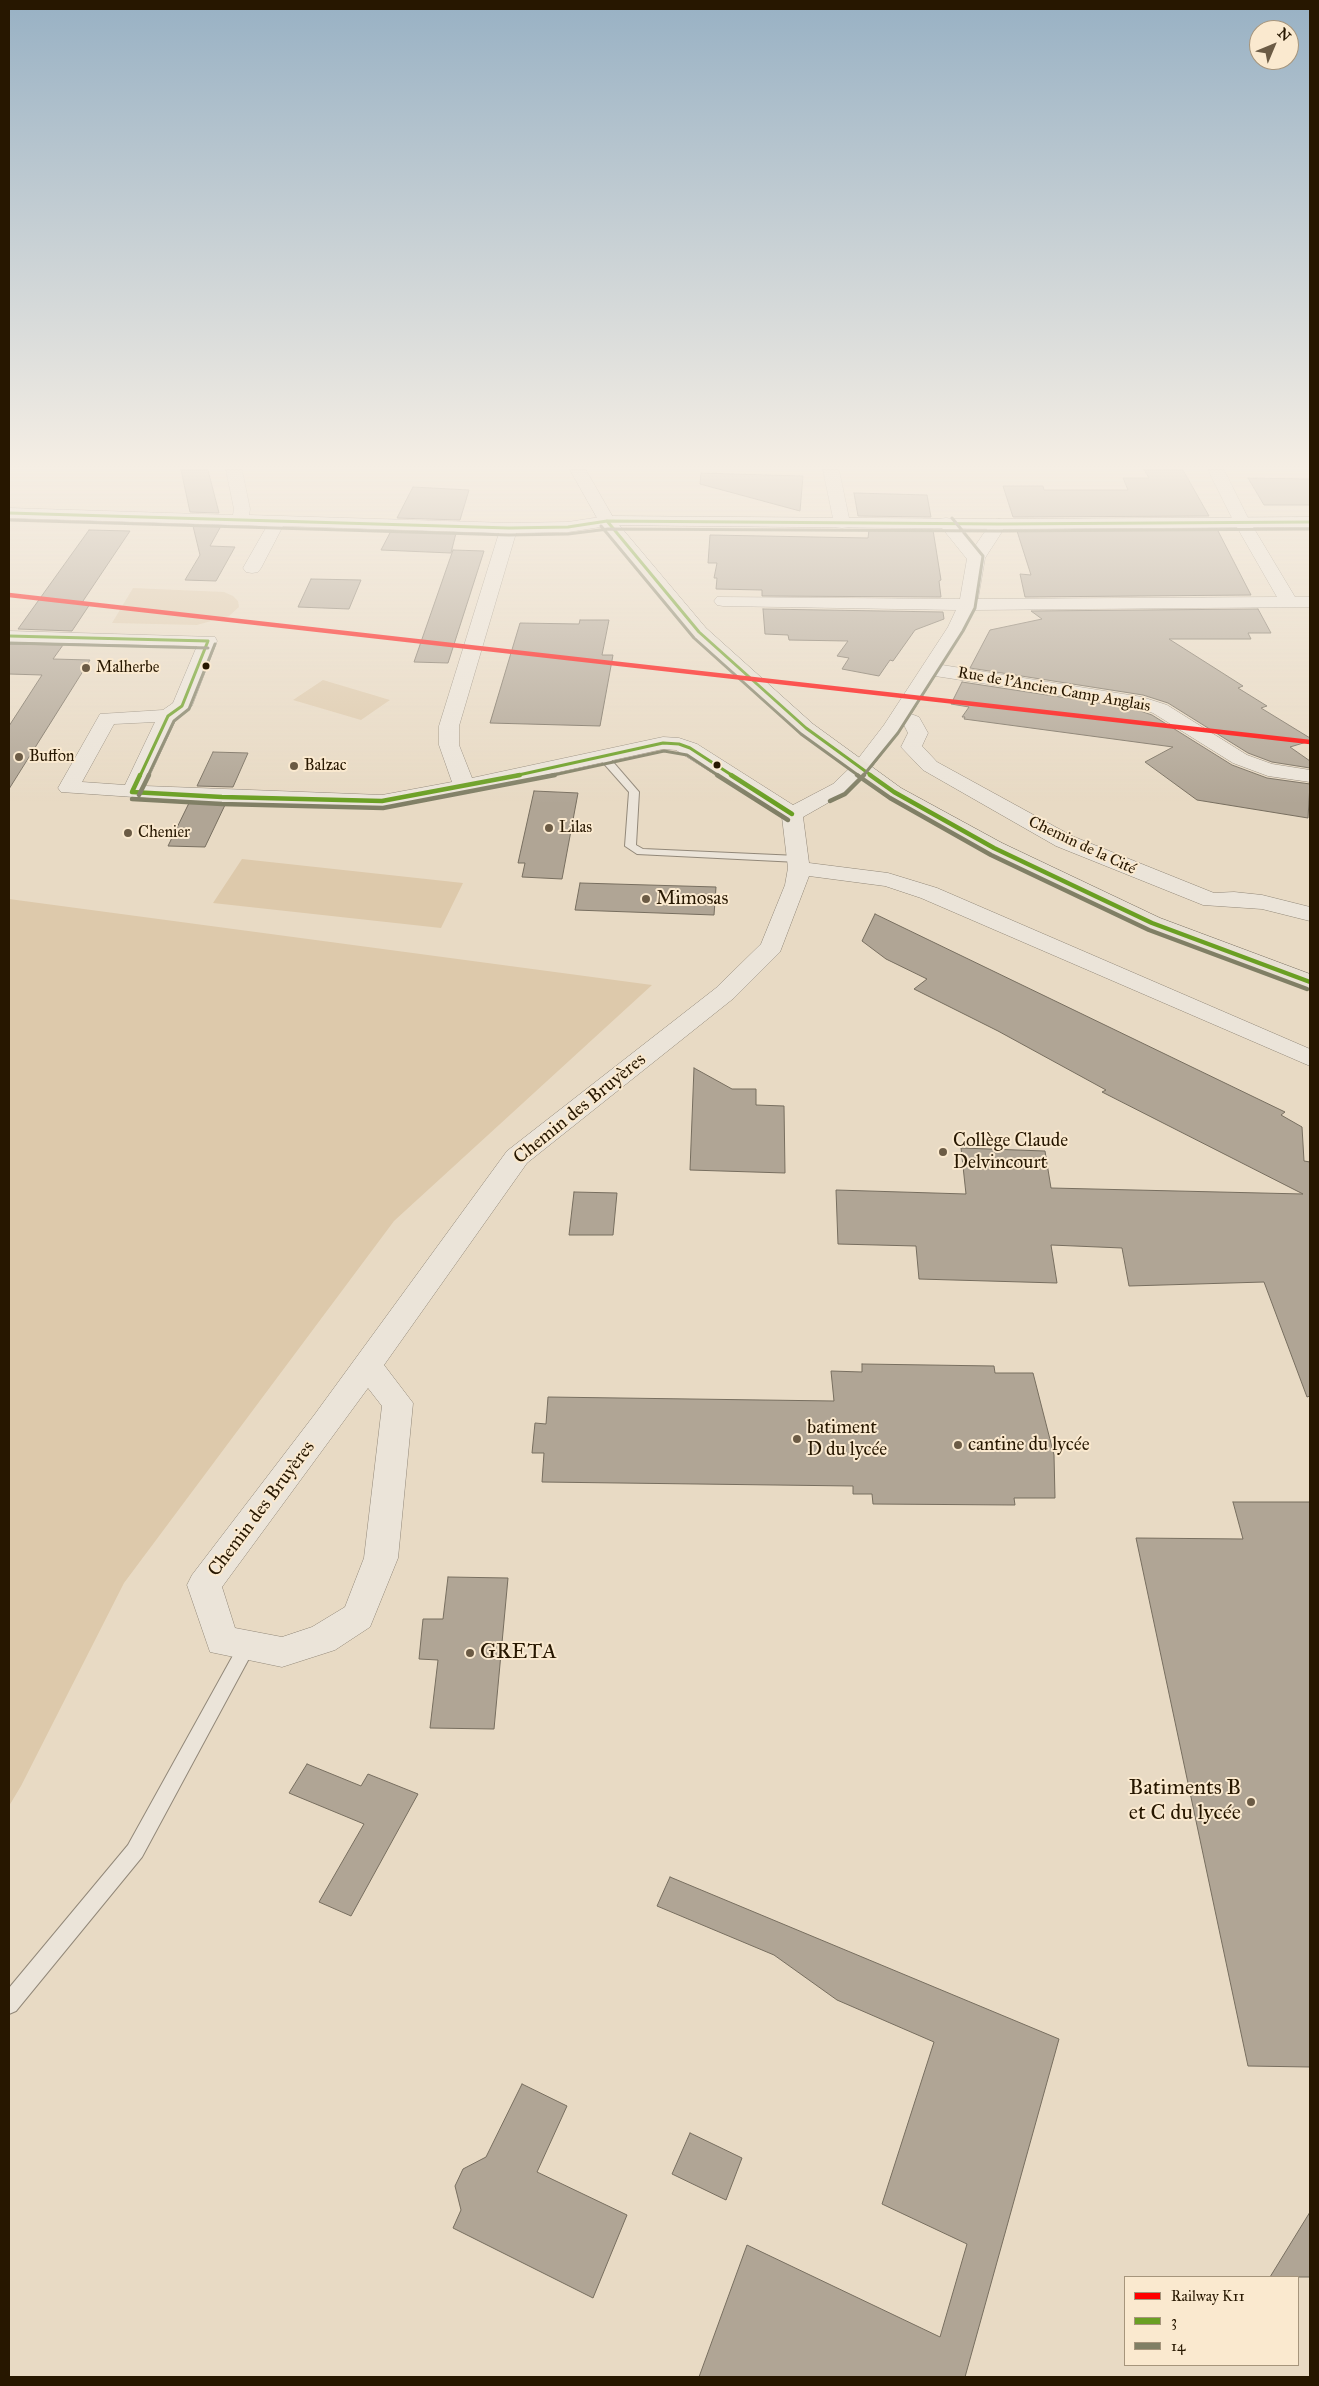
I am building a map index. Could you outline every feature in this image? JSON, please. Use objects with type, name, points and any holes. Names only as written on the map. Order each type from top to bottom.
[{"type":"main road","points":[[657,581],[699,632],[806,728],[894,792],[1002,852],[1152,923],[1310,982]]},
{"type":"street","points":[[464,785],[449,745],[449,726],[493,581]]},
{"type":"street","points":[[792,814],[840,788],[861,768],[899,716],[957,628],[968,604],[972,581]]},
{"type":"street","points":[[1277,581],[1289,602]]},
{"type":"street","points":[[722,601],[968,604],[1310,602]]},
{"type":"street","points":[[9,636],[208,641],[182,706],[168,716],[132,792]]},
{"type":"street","name":"Rue de l'Ancien Camp Anglais","points":[[930,669],[1135,700],[1160,709],[1240,759],[1268,770],[1310,776]]},
{"type":"street","points":[[168,716],[107,718],[68,788],[222,797],[382,801],[604,757],[650,745],[679,744],[690,748],[792,814],[799,864],[888,880],[929,893],[1310,1058]]},
{"type":"street","name":"Chemin de la Cité","points":[[899,716],[912,721],[918,733],[911,746],[930,766],[1064,841],[1178,889],[1211,900],[1234,899],[1262,902],[1310,914]]},
{"type":"street","name":"Chemin des Bruyères","points":[[367,1366],[398,1403],[380,1558],[358,1617],[323,1639],[282,1652],[222,1641],[204,1585],[367,1366],[517,1157],[725,992],[772,947],[796,885],[799,864]]},
{"type":"lane","points":[[604,757],[634,792],[630,846],[641,852],[799,864]]},
{"type":"lane","points":[[9,2004],[135,1851],[247,1646]]},
{"type":"shaded area","points":[[133,588],[224,592],[233,596],[238,601],[239,607],[229,616],[197,625],[112,623]]},
{"type":"shaded area","points":[[323,680],[390,700],[361,720],[293,700]]},
{"type":"shaded area","points":[[242,859],[463,883],[441,928],[213,903]]},
{"type":"shaded area","points":[[9,899],[652,985],[394,1221],[124,1583],[9,1806]]},
{"type":"building","points":[[52,581],[96,581],[81,604],[90,604],[72,631],[18,629]]},
{"type":"building","points":[[310,581],[360,581],[349,609],[298,607]]},
{"type":"building","points":[[442,581],[474,581],[448,663],[414,662]]},
{"type":"building","points":[[717,581],[939,581],[941,597],[762,596],[762,590],[716,589]]},
{"type":"building","points":[[1022,581],[1244,581],[1251,595],[1025,597]]},
{"type":"building","points":[[763,609],[943,612],[944,619],[915,630],[893,661],[890,660],[879,676],[842,669],[849,658],[837,656],[848,641],[789,640],[788,635],[765,634]]},
{"type":"building","points":[[1258,609],[1271,633],[1248,633],[1251,639],[1169,639],[1243,686],[1238,688],[1267,706],[1261,708],[1310,738],[1310,741],[1290,747],[1310,761],[1310,768],[1272,762],[1248,753],[1168,703],[1143,695],[970,668],[990,630],[1042,619],[1031,611]]},
{"type":"building","points":[[580,620],[609,620],[602,655],[613,655],[600,726],[490,723],[520,623],[579,624]]},
{"type":"building","points":[[9,644],[63,645],[53,659],[90,660],[9,789],[9,726],[42,675],[9,674]]},
{"type":"building","points":[[962,682],[1132,708],[1152,715],[1232,765],[1267,778],[1310,784],[1308,818],[1197,800],[1145,762],[1173,747],[964,719],[965,717],[962,717],[969,707],[951,704]]},
{"type":"building","points":[[213,752],[248,753],[233,787],[197,786]]},
{"type":"building","name":"Lilas","points":[[534,791],[578,793],[562,879],[522,877],[525,863],[518,863]]},
{"type":"building","points":[[189,803],[225,805],[205,847],[168,846]]},
{"type":"building","name":"Mimosas","points":[[580,883],[716,887],[714,915],[575,910]]},
{"type":"building","points":[[875,914],[1285,1112],[1281,1115],[1302,1127],[1304,1161],[1310,1162],[1310,1396],[1307,1397],[1264,1282],[1129,1286],[1122,1248],[1051,1245],[1057,1283],[919,1279],[916,1246],[838,1244],[836,1190],[966,1194],[961,1148],[1045,1151],[1051,1188],[1303,1194],[1102,1092],[1106,1090],[998,1031],[914,989],[927,979],[886,959],[862,941]]},
{"type":"building","points":[[694,1068],[732,1089],[756,1089],[756,1105],[784,1106],[785,1173],[690,1170]]},
{"type":"building","points":[[574,1192],[617,1193],[613,1235],[569,1235]]},
{"type":"building","name":"batiment D du lycée","points":[[862,1364],[994,1366],[995,1373],[1033,1373],[1054,1455],[1055,1498],[1014,1498],[1015,1505],[873,1504],[872,1494],[853,1494],[853,1486],[542,1482],[544,1453],[532,1453],[535,1423],[546,1424],[548,1397],[834,1401],[831,1371],[862,1372]]},
{"type":"building","name":"Batiments B et C du lycée","points":[[1233,1502],[1310,1502],[1310,2067],[1248,2066],[1136,1538],[1243,1539]]},
{"type":"building","name":"GRETA","points":[[448,1577],[508,1578],[494,1729],[430,1728],[438,1660],[419,1659],[423,1619],[443,1619]]},
{"type":"building","points":[[307,1764],[361,1786],[368,1774],[418,1794],[351,1916],[319,1902],[364,1824],[289,1793]]},
{"type":"building","points":[[670,1877],[1059,2039],[965,2377],[699,2377],[747,2245],[940,2337],[967,2244],[882,2204],[934,2042],[837,2000],[774,1955],[657,1906]]},
{"type":"building","points":[[522,2084],[567,2106],[537,2172],[627,2215],[593,2298],[453,2228],[461,2210],[455,2186],[463,2169],[486,2157]]},
{"type":"building","points":[[690,2133],[742,2158],[726,2200],[672,2174]]},
{"type":"building","points":[[1310,2212],[1310,2277],[1271,2276]]},
{"type":"rail line","name":"K11","points":[[9,595],[1310,742]]},
{"type":"transit line","name":"14","points":[[647,581],[694,638],[801,734],[890,798],[991,855],[1149,930],[1307,989]]},
{"type":"transit line","name":"3","points":[[657,581],[699,632],[806,728],[894,792],[994,848],[1152,923],[1310,982]]},
{"type":"transit line","name":"14","points":[[830,801],[845,794],[866,773],[898,733],[963,631],[975,608],[979,581]]},
{"type":"transit line","name":"3","points":[[9,636],[208,641]]},
{"type":"transit line","name":"3","points":[[132,792],[168,716],[182,706],[208,641]]},
{"type":"transit line","name":"14","points":[[9,643],[208,648]]},
{"type":"transit line","name":"14","points":[[139,795],[174,721],[189,709],[215,644]]},
{"type":"transit line","name":"3","points":[[132,792],[222,797],[382,801],[495,780],[663,743],[679,744],[690,748],[792,814]]},
{"type":"transit line","name":"14","points":[[132,799],[222,804],[383,808],[497,787],[664,751],[687,755],[788,820]]},
{"type":"place","name":"Malherbe","points":[[86,668]]},
{"type":"place","name":"Buffon","points":[[19,757]]},
{"type":"place","name":"Balzac","points":[[294,766]]},
{"type":"place","name":"Lilas","points":[[549,828]]},
{"type":"place","name":"Chenier","points":[[128,833]]},
{"type":"place","name":"Mimosas","points":[[646,899]]},
{"type":"place","name":"Collège Claude Delvincourt","points":[[943,1152]]},
{"type":"place","name":"batiment D du lycée","points":[[797,1439]]},
{"type":"place","name":"cantine du lycée","points":[[958,1445]]},
{"type":"place","name":"GRETA","points":[[470,1653]]},
{"type":"place","name":"Batiments B et C du lycée","points":[[1251,1802]]}]
